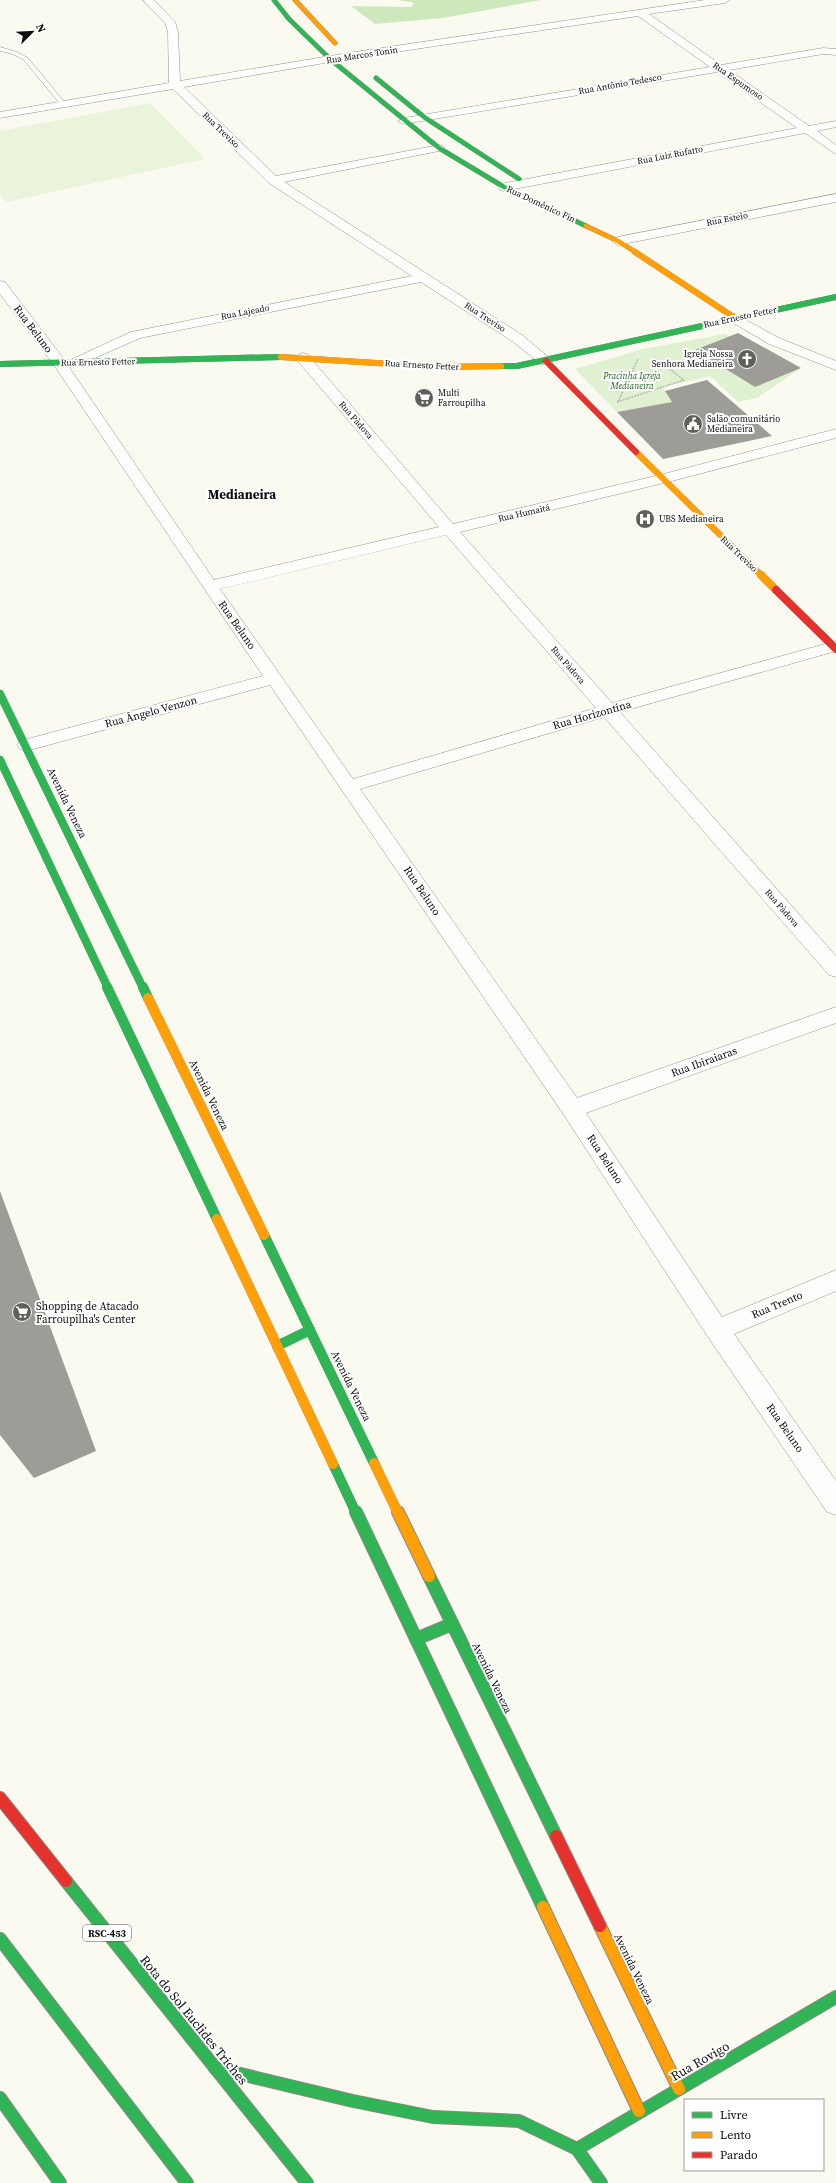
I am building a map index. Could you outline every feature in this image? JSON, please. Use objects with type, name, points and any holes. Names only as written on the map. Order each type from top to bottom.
[{"type":"main road","name":"Rua Domênico Fin","points":[[274,0],[289,19],[330,59],[404,121],[439,148],[504,187],[620,236],[735,318]]},
{"type":"main road","name":"Rua Domênico Fin","points":[[295,0],[314,23],[348,56],[424,117],[524,182],[538,189]]},
{"type":"main road","points":[[636,237],[649,245]]},
{"type":"main road","name":"Rua Ernesto Fetter","points":[[0,364],[302,357],[476,368],[517,366],[546,361],[735,318],[749,310],[836,297]]},
{"type":"main road","name":"Rua Treviso","points":[[546,361],[663,479],[835,647]]},
{"type":"main road","name":"Avenida Veneza","points":[[0,694],[26,745],[64,832],[114,927],[199,1110],[310,1330],[679,2089]]},
{"type":"main road","points":[[0,760],[42,839],[84,936],[173,1119],[277,1346],[639,2111]]},
{"type":"main road","points":[[84,936],[114,927]]},
{"type":"main road","points":[[277,1346],[310,1330]]},
{"type":"main road","points":[[416,1639],[452,1624]]},
{"type":"main road","name":"Rota do Sol Euclides Triches","points":[[0,1798],[307,2183]]},
{"type":"main road","points":[[0,1939],[187,2183]]},
{"type":"main road","name":"Rua Rovigo","points":[[577,2149],[639,2111],[836,1997]]},
{"type":"main road","points":[[215,2068],[353,2102],[433,2117],[519,2121],[577,2149],[601,2183]]},
{"type":"main road","points":[[0,2098],[60,2183]]},
{"type":"street","points":[[148,0],[170,22],[173,32],[175,85]]},
{"type":"street","name":"Rua Marcos Tonin","points":[[0,115],[348,56],[725,0]]},
{"type":"street","name":"Rua Espumoso","points":[[640,13],[836,150]]},
{"type":"street","name":"Rua Antônio Tedesco","points":[[404,121],[718,67],[823,51],[836,52]]},
{"type":"street","name":"Rua Treviso","points":[[175,85],[273,180],[517,338],[546,361]]},
{"type":"street","name":"Rua Luiz Rufatto","points":[[504,187],[836,124]]},
{"type":"street","points":[[273,180],[439,148]]},
{"type":"street","name":"Rua Esteio","points":[[620,236],[636,237],[836,198]]},
{"type":"street","name":"Rua Lajeado","points":[[66,363],[136,335],[424,277]]},
{"type":"street","name":"Rua Beluno","points":[[0,285],[66,363],[210,586],[350,786],[572,1109],[717,1330],[836,1503]]},
{"type":"street","points":[[749,310],[795,337],[836,353]]},
{"type":"street","name":"Rua Domênico Fin","points":[[735,318],[774,341],[836,366]]},
{"type":"street","name":"Rua Pàdova","points":[[302,357],[450,530],[836,970]]},
{"type":"street","name":"Rua Humaitá","points":[[210,586],[663,479],[836,433]]},
{"type":"street","name":"Rua Horizontina","points":[[350,786],[608,710],[835,647]]},
{"type":"street","name":"Rua Ângelo Venzon","points":[[26,745],[275,678]]},
{"type":"street","name":"Rua Ibiraiaras","points":[[572,1109],[836,1015]]},
{"type":"street","name":"Rua Trento","points":[[717,1330],[836,1280]]},
{"type":"lane","points":[[0,49],[15,53],[26,59],[63,104]]},
{"type":"path","points":[[618,402],[684,380],[649,353]]},
{"type":"path","points":[[618,402],[640,356]]},
{"type":"path","points":[[612,398],[618,402]]},
{"type":"green space","points":[[398,0],[541,0],[443,18],[375,24],[351,6],[411,7],[414,3]]},
{"type":"green space","points":[[150,103],[205,159],[6,202],[0,195],[0,131]]},
{"type":"green space","name":"Pracinha Igreja Medianeira","points":[[725,334],[801,368],[757,398],[738,402],[710,376],[663,387],[672,402],[617,412],[575,369],[643,349]]},
{"type":"building","name":"Igreja Nossa Senhora Medianeira","points":[[738,333],[801,368],[755,387],[695,350]]},
{"type":"building","name":"Salão comunitário Medianeira","points":[[707,380],[772,436],[663,459],[617,412],[672,402],[665,391]]},
{"type":"building","name":"Shopping de Atacado Farroupilha's Center","points":[[0,1191],[96,1451],[34,1478],[0,1435]]},
{"type":"traffic: fast","points":[[274,0],[289,19],[330,59],[439,148],[504,187],[586,226]]},
{"type":"traffic: fast","points":[[376,78],[424,117],[519,179]]},
{"type":"traffic: fast","points":[[501,366],[517,366],[836,297]]},
{"type":"traffic: fast","points":[[0,364],[281,357]]},
{"type":"traffic: fast","points":[[0,694],[148,998]]},
{"type":"traffic: fast","points":[[0,760],[217,1219]]},
{"type":"traffic: fast","points":[[264,1235],[374,1463]]},
{"type":"traffic: fast","points":[[277,1346],[310,1330]]},
{"type":"traffic: fast","points":[[333,1464],[543,1907]]},
{"type":"traffic: fast","points":[[429,1576],[556,1836]]},
{"type":"traffic: fast","points":[[416,1639],[452,1624]]},
{"type":"traffic: fast","points":[[66,1881],[307,2183]]},
{"type":"traffic: fast","points":[[0,1939],[187,2183]]},
{"type":"traffic: fast","points":[[577,2149],[836,1997]]},
{"type":"traffic: fast","points":[[215,2068],[353,2101],[433,2117],[519,2121],[577,2149],[601,2183]]},
{"type":"traffic: fast","points":[[0,2098],[60,2183]]},
{"type":"traffic: slow","points":[[295,0],[335,43]]},
{"type":"traffic: slow","points":[[586,226],[618,241],[735,318]]},
{"type":"traffic: slow","points":[[281,357],[302,357],[440,367],[501,366]]},
{"type":"traffic: slow","points":[[636,452],[776,590]]},
{"type":"traffic: slow","points":[[148,998],[264,1235]]},
{"type":"traffic: slow","points":[[217,1219],[333,1464]]},
{"type":"traffic: slow","points":[[374,1463],[429,1576]]},
{"type":"traffic: slow","points":[[543,1907],[639,2111]]},
{"type":"traffic: slow","points":[[600,1926],[679,2089]]},
{"type":"traffic: jam","points":[[546,361],[636,452]]},
{"type":"traffic: jam","points":[[776,590],[836,649]]},
{"type":"traffic: jam","points":[[0,1798],[66,1881]]},
{"type":"traffic: jam","points":[[556,1836],[600,1926]]},
{"type":"place","name":"Igreja Nossa Senhora Medianeira","points":[[747,359]]},
{"type":"place","name":"Multi Farroupilha","points":[[424,398]]},
{"type":"place","name":"Salão comunitário Medianeira","points":[[693,424]]},
{"type":"place","name":"UBS Medianeira","points":[[645,519]]},
{"type":"place","name":"Shopping de Atacado Farroupilha's Center","points":[[22,1312]]},
{"type":"district","name":"Medianeira","points":[[242,494]]}]
